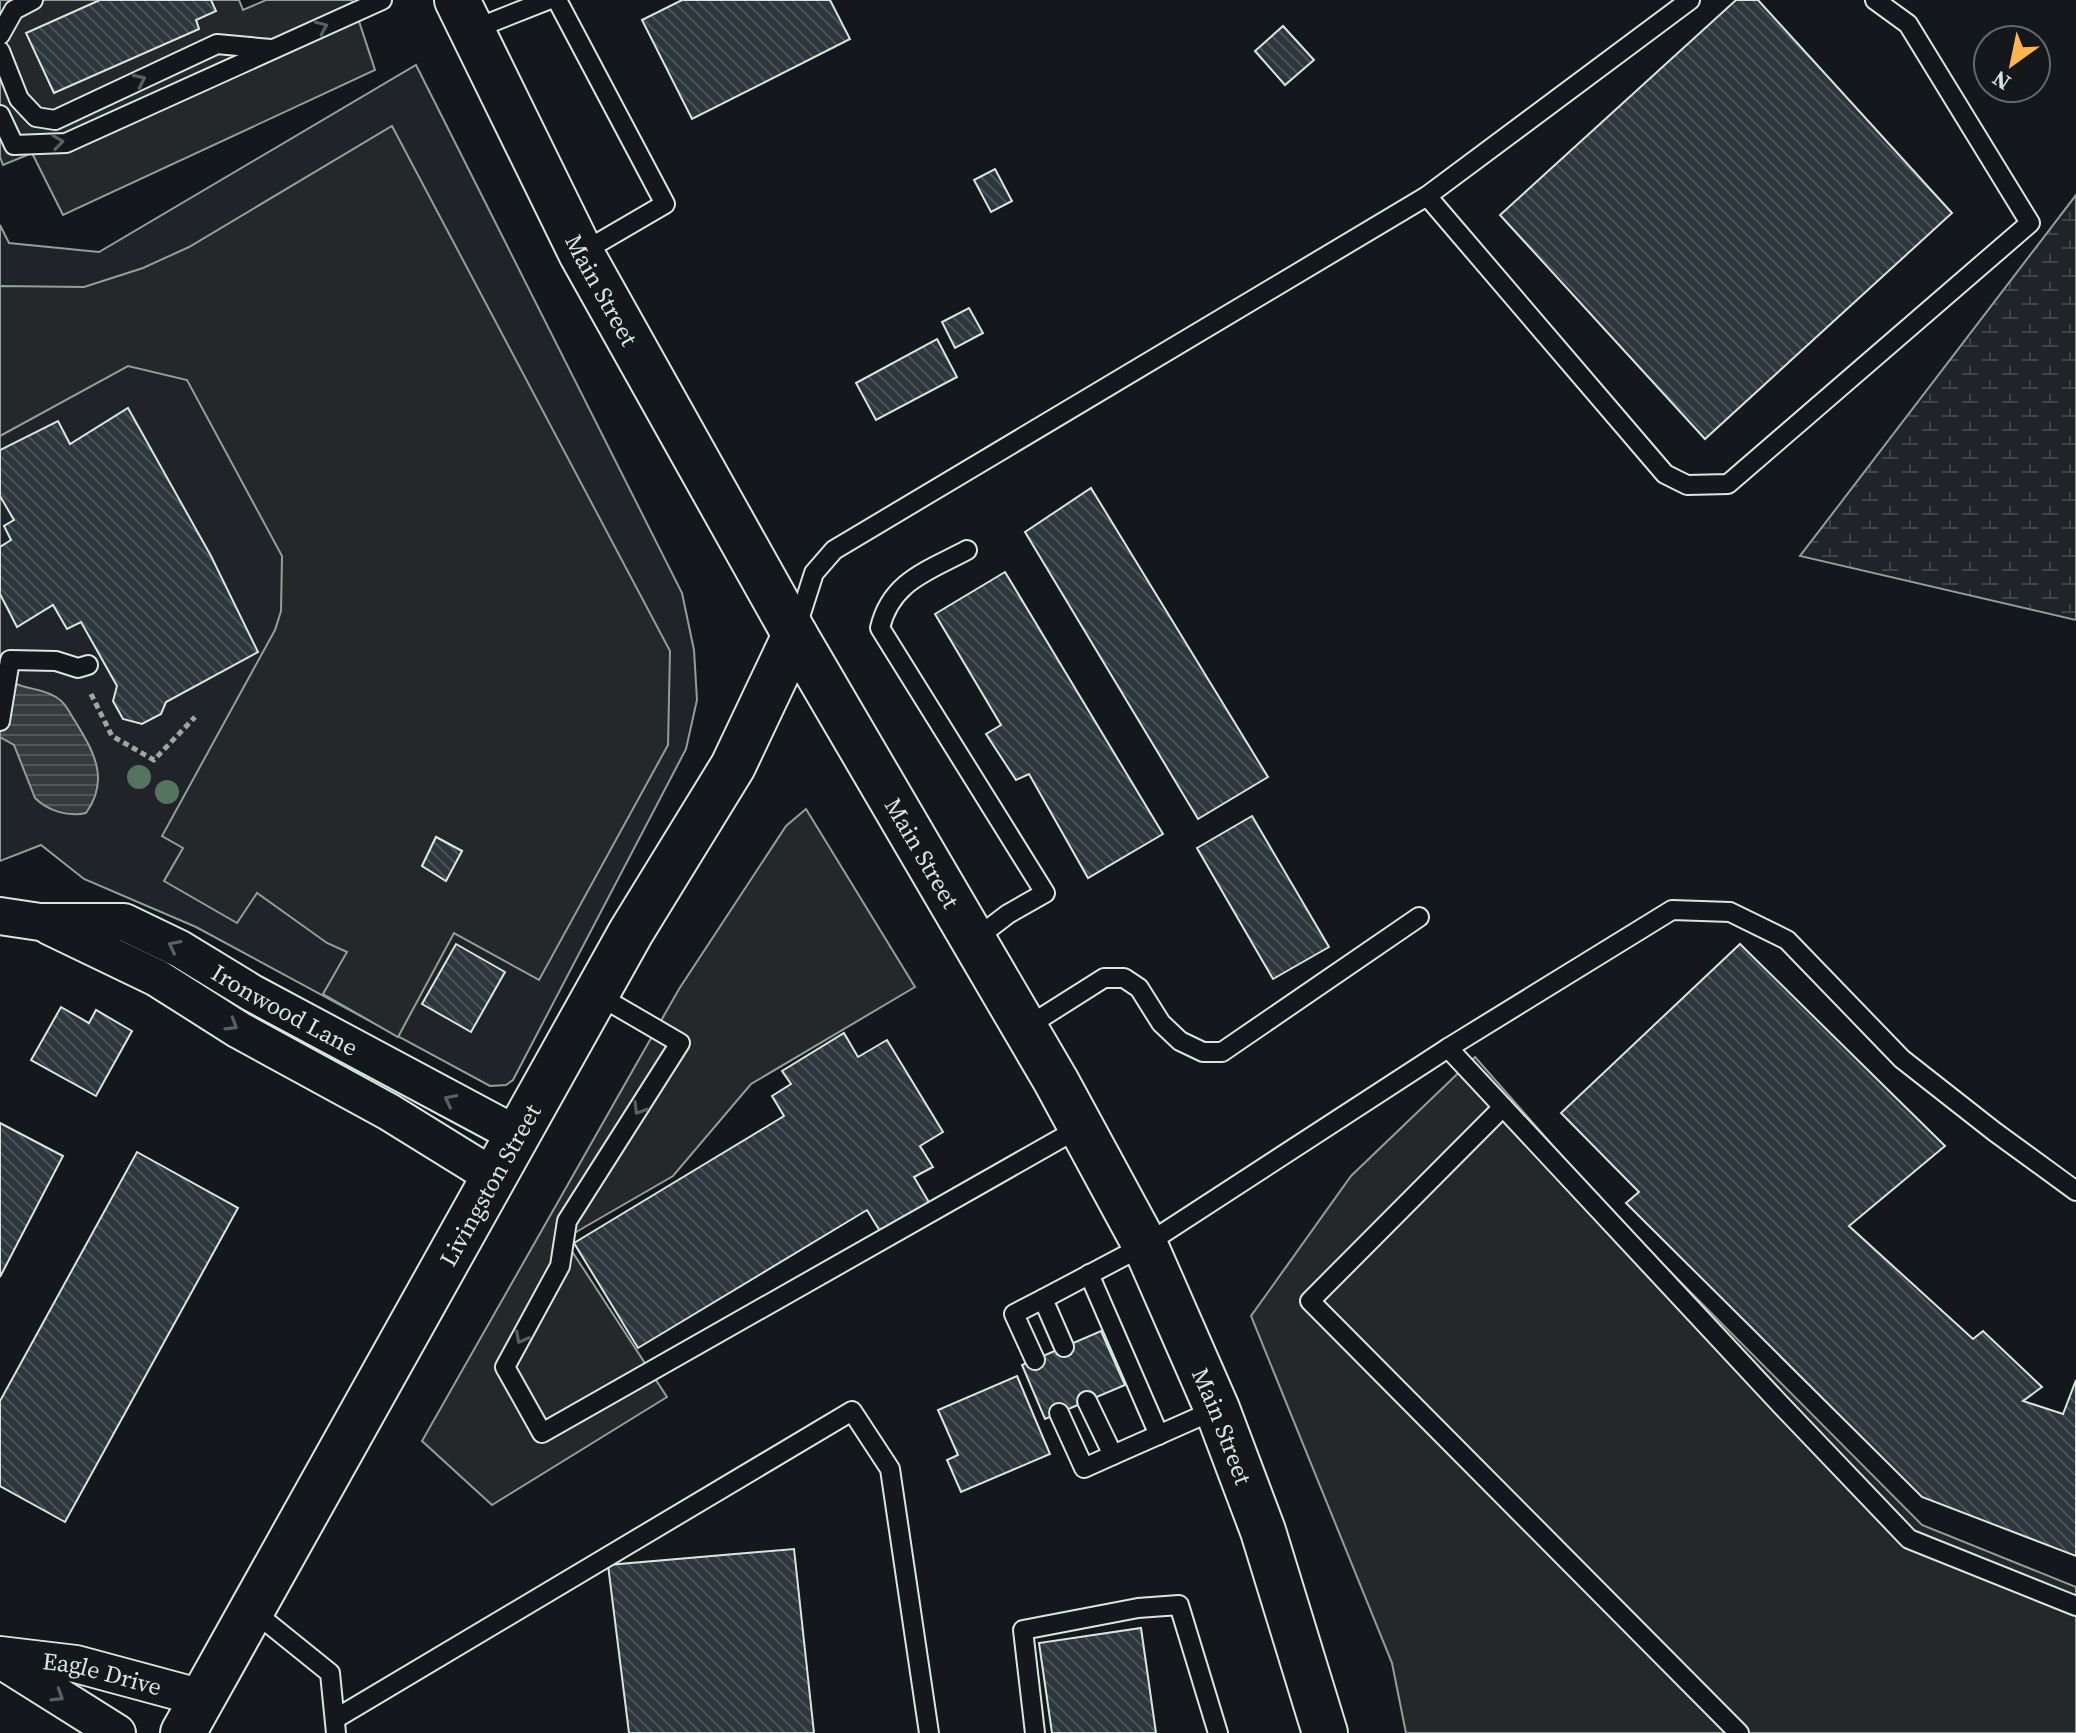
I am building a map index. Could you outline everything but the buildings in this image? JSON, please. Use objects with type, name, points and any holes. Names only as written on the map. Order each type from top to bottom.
[{"type":"main road","name":"Main Street","points":[[465,15],[581,253],[795,635],[1025,1028],[1145,1245],[1217,1409],[1263,1531],[1325,1733]]},
{"type":"main road","name":"Livingston Street","points":[[193,1716],[596,994],[733,766],[795,635]]},
{"type":"street","name":"Ironwood Lane","points":[[0,916],[40,922],[124,922],[180,949],[252,993],[519,1136]]},
{"type":"street","name":"Ironwood Lane","points":[[40,922],[157,978],[239,1030],[389,1112],[494,1177]]},
{"type":"street","name":"Eagle Drive","points":[[0,1657],[76,1664],[193,1716]]},
{"type":"street","name":"Eagle Drive","points":[[0,1657],[117,1733]]},
{"type":"lane","points":[[0,35],[14,10],[33,0]]},
{"type":"lane","points":[[0,115],[14,145],[66,143],[382,0]]},
{"type":"lane","points":[[465,15],[548,0]]},
{"type":"lane","points":[[557,0],[665,204],[581,253]]},
{"type":"lane","points":[[795,635],[814,573],[834,550],[1427,196],[1690,0]]},
{"type":"lane","points":[[1427,196],[1665,474],[1687,485],[1728,484],[2030,223],[1908,24],[1875,0]]},
{"type":"lane","points":[[0,51],[19,99],[36,117],[55,120],[217,44],[273,49]]},
{"type":"lane","points":[[967,550],[908,581],[885,607],[880,628],[1045,893],[1008,914],[974,940]]},
{"type":"lane","points":[[0,721],[10,660],[56,661],[83,666]]},
{"type":"lane","points":[[1035,1360],[1014,1314],[1145,1245],[1448,1048],[1672,910],[1730,912],[1787,940],[1902,1059],[2076,1191]]},
{"type":"lane","points":[[1025,1028],[1104,978],[1124,978],[1139,988],[1161,1023],[1180,1041],[1203,1052],[1222,1052],[1419,917]]},
{"type":"lane","points":[[596,994],[680,1043],[567,1221],[560,1266],[505,1367],[542,1433],[1081,1127]]},
{"type":"lane","points":[[1448,1048],[1909,1539],[2076,1606]]},
{"type":"lane","points":[[1503,1107],[1310,1301],[1739,1733]]},
{"type":"lane","points":[[1089,1274],[1159,1435]]},
{"type":"lane","points":[[1043,1299],[1064,1347]]},
{"type":"lane","points":[[1087,1401],[1113,1455]]},
{"type":"lane","points":[[1059,1413],[1084,1468],[1217,1409]]},
{"type":"lane","points":[[252,1610],[330,1673],[335,1726],[852,1411],[890,1469],[929,1733]]},
{"type":"lane","points":[[1035,1733],[1023,1630],[1138,1608],[1179,1605],[1218,1733]]},
{"type":"path","points":[[83,666],[112,736],[154,760],[195,717]]},
{"type":"green space","points":[[416,65],[682,593],[694,650],[697,700],[686,749],[513,1080],[506,1085],[490,1086],[196,927],[84,879],[41,845],[0,861],[0,225],[9,243],[99,252]]},
{"type":"green space","points":[[2076,195],[2076,620],[1800,556]]},
{"type":"shaded area","points":[[0,0],[100,0],[27,33],[54,93],[199,29],[196,20],[211,0],[239,0],[243,10],[266,0],[352,0],[375,70],[63,215],[32,153],[3,165],[0,157]]},
{"type":"shaded area","points":[[392,126],[670,651],[668,745],[539,980],[454,933],[398,1037],[323,994],[347,952],[327,943],[257,893],[237,923],[164,881],[183,848],[162,836],[275,630],[281,611],[282,556],[187,380],[128,366],[0,436],[0,286],[84,287],[143,268],[189,247]],"holes":[[[436,837],[462,851],[446,880],[422,866]]]},
{"type":"shaded area","points":[[0,673],[21,686],[56,697],[69,711],[97,766],[97,789],[86,813],[59,812],[35,798],[14,745],[0,737]]},
{"type":"shaded area","points":[[806,809],[915,987],[751,1084],[673,1176],[564,1239],[667,1397],[492,1505],[422,1441],[679,989],[786,826]]},
{"type":"shaded area","points":[[1475,1057],[1612,1213],[1922,1525],[2076,1587],[2076,1733],[1406,1733],[1392,1663],[1251,1316],[1351,1176]]}]
